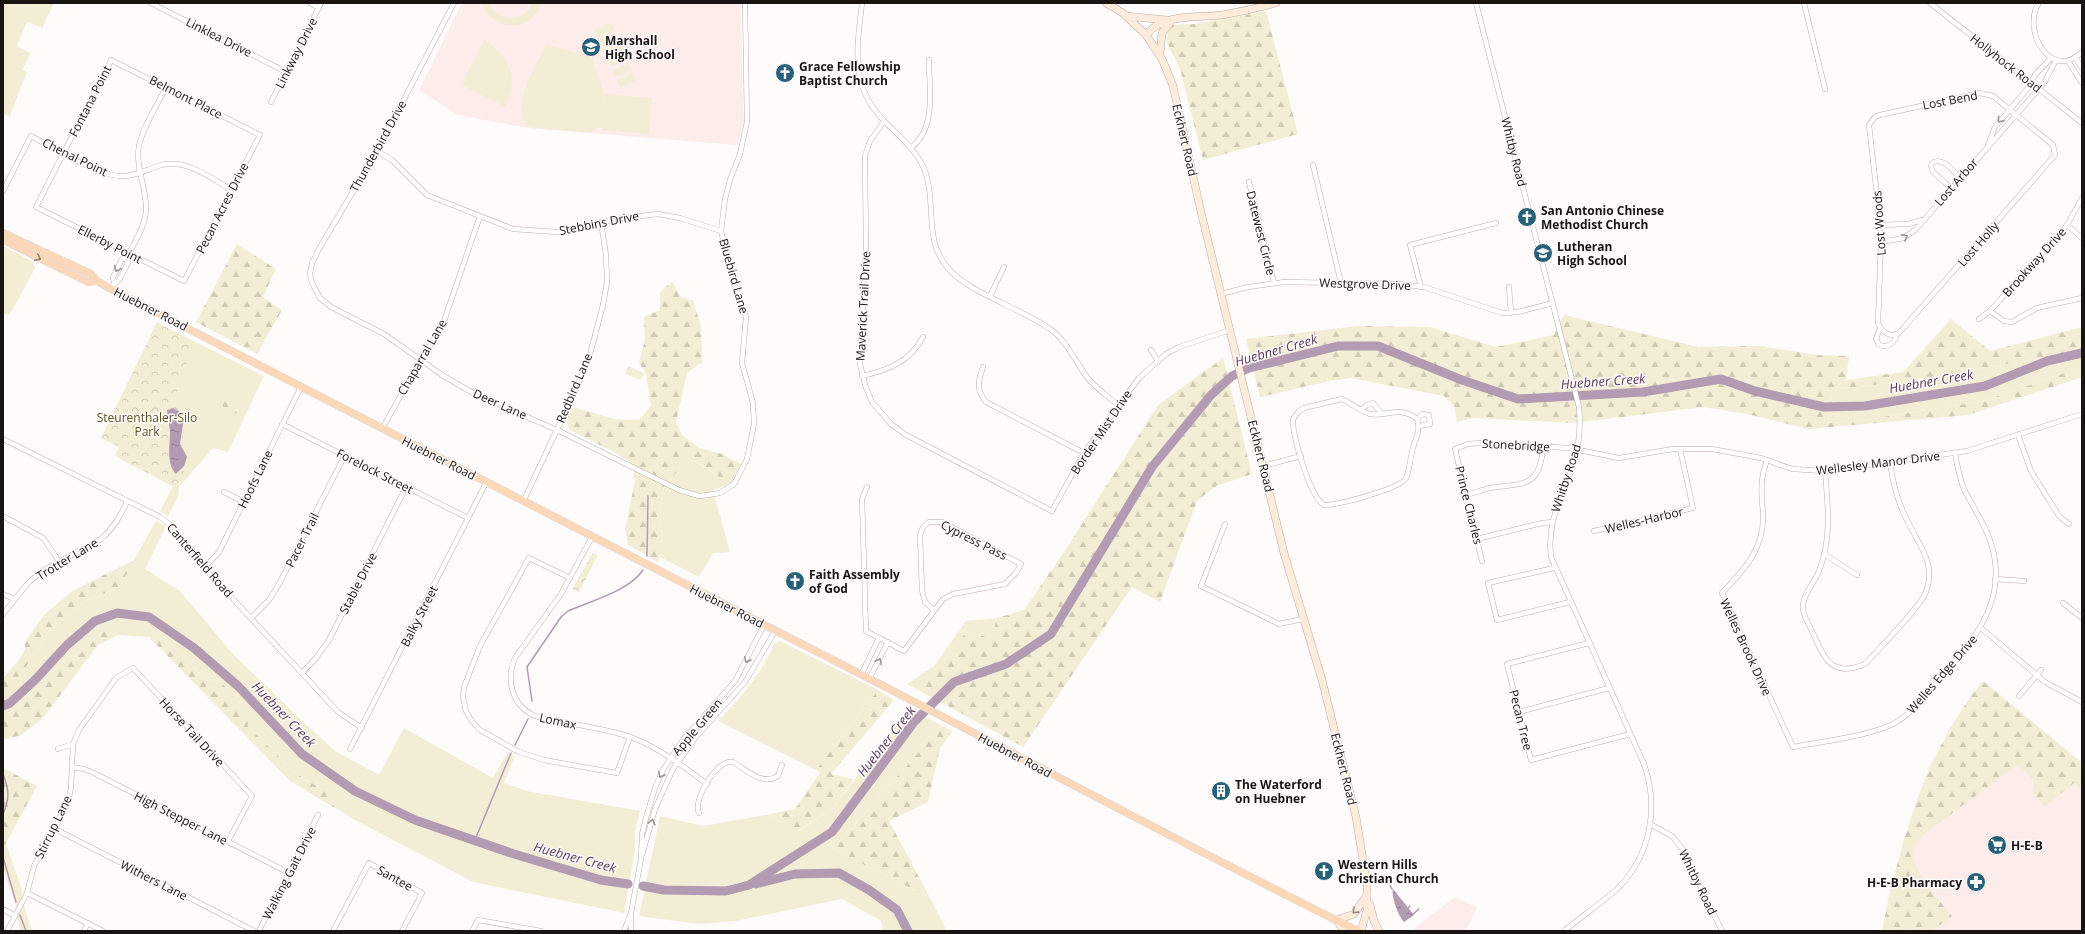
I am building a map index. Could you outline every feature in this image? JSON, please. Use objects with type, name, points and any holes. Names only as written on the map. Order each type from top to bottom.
[{"type":"main road","name":"Eckhert Road","points":[[1106,3],[1126,16],[1146,35],[1160,55],[1173,86],[1221,294],[1263,466],[1322,680],[1356,818],[1365,871],[1367,895],[1367,910],[1360,931]]},
{"type":"main road","points":[[1126,16],[1172,20],[1222,15],[1276,3]]},
{"type":"main road","points":[[1146,35],[1172,20]]},
{"type":"main road","points":[[1160,55],[1163,31],[1172,20]]},
{"type":"main road","name":"Huebner Road","points":[[3,233],[91,274],[97,281]]},
{"type":"main road","name":"Huebner Road","points":[[3,240],[88,282],[97,281],[112,286],[301,387],[945,718],[1134,818],[1360,931]]},
{"type":"main road","points":[[1344,931],[1337,920],[1354,914],[1367,895]]},
{"type":"main road","points":[[1367,895],[1374,921],[1379,931]]},
{"type":"street","name":"Linklea Drive","points":[[151,3],[286,72]]},
{"type":"street","points":[[310,3],[320,5]]},
{"type":"street","name":"Thunderbird Drive","points":[[315,290],[310,274],[312,263],[319,248],[377,151],[454,3]]},
{"type":"street","name":"Bluebird Lane","points":[[699,496],[720,493],[734,484],[740,476],[747,459],[754,415],[742,363],[746,317],[734,286],[721,231],[725,199],[730,180],[740,154],[747,122],[745,3]]},
{"type":"street","points":[[862,3],[856,54],[860,80],[869,101],[884,121],[911,148],[921,162],[929,184],[934,242],[946,267],[961,281],[1040,322],[1055,332],[1092,383],[1118,405]]},
{"type":"street","name":"Whitby Road","points":[[1476,3],[1572,377],[1580,416],[1577,451],[1552,522],[1549,543],[1554,568],[1630,734],[1649,779],[1652,799],[1650,824],[1639,860],[1622,883],[1564,931]]},
{"type":"street","points":[[1804,3],[1825,89]]},
{"type":"street","name":"Hollyhock Road","points":[[1930,3],[2082,123]]},
{"type":"street","points":[[2039,3],[2034,17],[2036,38],[2044,52],[2056,60],[2068,61],[2082,52]]},
{"type":"street","name":"Linkway Drive","points":[[271,102],[320,5]]},
{"type":"street","points":[[2075,57],[2082,68],[2075,73]]},
{"type":"street","name":"Lost Arbor","points":[[1988,145],[1992,131],[2028,88],[2035,75],[2051,58]]},
{"type":"street","name":"Belmont Place","points":[[111,60],[260,135]]},
{"type":"street","name":"Fontana Point","points":[[36,207],[111,60]]},
{"type":"street","points":[[911,148],[922,137],[930,118],[929,60]]},
{"type":"street","name":"Lost Arbor","points":[[1881,242],[1904,238],[1916,229],[1988,145],[2047,80],[2056,60]]},
{"type":"street","points":[[2068,61],[2082,83]]},
{"type":"street","points":[[2043,67],[2050,72]]},
{"type":"street","points":[[112,286],[119,280],[128,263],[126,258],[141,229],[146,210],[138,150],[141,137],[166,87]]},
{"type":"street","name":"Lost Bend","points":[[1873,119],[1880,115],[1980,93],[1993,96],[2053,145],[2055,151]]},
{"type":"street","name":"Lost Woods","points":[[1873,119],[1869,125],[1868,131],[1874,167],[1881,242],[1878,323],[1880,328],[1876,339],[1883,346]]},
{"type":"street","name":"Maverick Trail Drive","points":[[884,121],[870,141],[865,156],[866,249],[860,356],[862,376],[868,392],[877,409],[897,430],[1052,510]]},
{"type":"street","name":"Pecan Acres Drive","points":[[184,282],[260,135]]},
{"type":"street","name":"Chenal Point","points":[[3,191],[31,136],[110,175],[124,176],[165,164],[179,164],[208,176],[231,190]]},
{"type":"street","name":"Stebbins Drive","points":[[377,151],[392,160],[427,195],[506,227],[527,231],[558,232],[601,222],[635,216],[658,214],[680,218],[721,231]]},
{"type":"street","name":"Lost Holly","points":[[1883,346],[1894,341],[1897,334],[2052,159],[2055,151]]},
{"type":"street","points":[[1951,188],[1933,172],[1931,166],[1932,163],[1938,160],[1942,162],[1960,178]]},
{"type":"street","points":[[1313,165],[1341,283]]},
{"type":"street","name":"Datewest Circle","points":[[1249,182],[1274,283]]},
{"type":"street","name":"Brookway Drive","points":[[1979,319],[1990,311],[2067,225],[2082,198]]},
{"type":"street","name":"Ellerby Point","points":[[36,207],[184,282]]},
{"type":"street","name":"Chaparral Lane","points":[[382,429],[420,361],[443,324],[480,216]]},
{"type":"street","points":[[1880,225],[1908,224],[1924,219]]},
{"type":"street","name":"Redbird Lane","points":[[524,502],[585,368],[603,305],[607,282],[601,222]]},
{"type":"street","points":[[1421,287],[1410,245],[1496,223]]},
{"type":"street","points":[[2067,225],[2082,238]]},
{"type":"street","points":[[990,296],[1004,267]]},
{"type":"street","name":"Westgrove Drive","points":[[1221,294],[1274,283],[1398,284],[1421,287],[1502,313],[1512,313],[1553,303]]},
{"type":"street","points":[[1509,287],[1512,313]]},
{"type":"street","name":"Deer Lane","points":[[315,290],[320,298],[331,307],[384,334],[420,361],[474,393],[557,430],[679,490],[699,496]]},
{"type":"street","points":[[1990,311],[2004,321],[2012,322],[2043,306],[2082,298]]},
{"type":"street","points":[[1880,328],[1887,334],[1897,334]]},
{"type":"street","name":"Border Mist Drive","points":[[1052,510],[1084,453],[1139,378],[1158,361],[1192,341],[1230,330]]},
{"type":"street","points":[[862,376],[896,366],[910,355],[923,337]]},
{"type":"street","points":[[1150,350],[1158,361]]},
{"type":"street","points":[[983,367],[978,385],[982,397],[986,402],[1084,453]]},
{"type":"street","name":"Hoofs Lane","points":[[204,568],[219,552],[301,387]]},
{"type":"street","points":[[1342,399],[1370,414],[1381,413],[1402,412],[1417,419],[1420,426],[1406,478],[1398,486],[1386,490],[1328,505],[1322,504],[1311,488],[1301,456],[1293,422],[1299,411],[1342,399]]},
{"type":"street","points":[[1362,409],[1367,405],[1374,403],[1381,413]]},
{"type":"street","points":[[1417,419],[1420,415],[1427,414],[1431,418],[1428,426],[1420,426]]},
{"type":"street","name":"Wellesley Manor Drive","points":[[1577,451],[1619,458],[1680,449],[1712,449],[1767,460],[1803,471],[1824,471],[1955,453],[2082,416]]},
{"type":"street","name":"Forelock Street","points":[[282,424],[468,518]]},
{"type":"street","points":[[2018,435],[2031,472],[2059,516],[2068,524]]},
{"type":"street","name":"Canterfield Road","points":[[3,439],[127,502],[160,517],[170,524],[178,533],[193,556],[338,712],[362,728]]},
{"type":"street","name":"Stonebridge","points":[[1455,449],[1474,443],[1569,448],[1577,451]]},
{"type":"street","points":[[1466,495],[1490,488],[1510,487],[1529,480],[1539,470],[1542,447]]},
{"type":"street","name":"Prince Charles","points":[[1455,449],[1482,561]]},
{"type":"street","name":"Welles-Harbor","points":[[1594,531],[1693,508],[1680,449]]},
{"type":"street","name":"Welles Edge Drive","points":[[1793,747],[1874,731],[1900,720],[1921,701],[1973,640],[1981,628],[1990,608],[1995,579],[1995,562],[1990,538],[1980,514],[1964,489],[1955,453]]},
{"type":"street","name":"Pacer Trail","points":[[251,618],[269,600],[279,584],[345,455]]},
{"type":"street","points":[[1263,466],[1301,456]]},
{"type":"street","name":"Welles Brook Drive","points":[[1767,460],[1760,484],[1763,528],[1759,544],[1748,566],[1722,593],[1793,747]]},
{"type":"street","points":[[1824,471],[1829,518],[1824,554],[1819,571],[1802,607],[1804,615],[1825,658],[1836,668],[1847,669],[1865,664],[1920,602],[1928,586],[1930,576],[1928,560],[1902,509],[1893,480],[1890,462]]},
{"type":"street","name":"Balky Street","points":[[350,749],[486,483]]},
{"type":"street","name":"Stable Drive","points":[[302,673],[316,658],[329,640],[406,487]]},
{"type":"street","points":[[867,487],[862,499],[866,631],[904,651],[934,610]]},
{"type":"street","points":[[224,492],[244,502]]},
{"type":"street","name":"Trotter Lane","points":[[3,614],[29,582],[59,561],[101,539],[109,533],[119,520],[127,502]]},
{"type":"street","points":[[3,516],[43,538],[59,561]]},
{"type":"street","name":"Cypress Pass","points":[[934,521],[942,522],[1021,564],[1016,573],[1005,584],[950,596],[943,599],[934,610],[925,602],[922,590],[920,535],[926,524],[934,521]]},
{"type":"street","points":[[1477,539],[1542,523],[1552,522]]},
{"type":"street","points":[[1226,524],[1201,586],[1278,624],[1304,619]]},
{"type":"street","name":"Lomax","points":[[592,537],[570,578],[515,658],[510,674],[512,691],[520,706],[534,716],[630,737],[671,757],[707,784]]},
{"type":"street","points":[[1824,554],[1857,575]]},
{"type":"street","points":[[570,578],[529,558],[480,646],[464,687],[463,697],[466,711],[473,724],[480,730],[519,752],[544,760],[617,773],[630,737]]},
{"type":"street","points":[[1554,568],[1488,583],[1498,620],[1570,602]]},
{"type":"street","points":[[1995,579],[2024,581]]},
{"type":"street","points":[[3,594],[14,599]]},
{"type":"street","points":[[2063,603],[2082,618]]},
{"type":"street","name":"Apple Green","points":[[624,931],[631,912],[641,859],[642,834],[649,804],[661,776],[671,757],[691,730],[736,681],[764,625]]},
{"type":"street","points":[[1981,628],[2037,675],[2082,702]]},
{"type":"street","name":"Apple Green","points":[[641,859],[662,792],[677,762],[696,737],[745,682],[775,631]]},
{"type":"street","points":[[861,675],[879,638]]},
{"type":"street","points":[[869,679],[888,642]]},
{"type":"street","name":"Pecan Tree","points":[[1589,643],[1507,664],[1531,760],[1630,734]]},
{"type":"street","name":"Stirrup Lane","points":[[7,931],[27,892],[34,866],[55,829],[69,797],[71,788],[73,744],[82,725],[116,678],[133,668]]},
{"type":"street","name":"Horse Tail Drive","points":[[133,668],[252,796],[228,842]]},
{"type":"street","points":[[2019,696],[2041,670]]},
{"type":"street","points":[[1519,712],[1609,688]]},
{"type":"street","points":[[58,749],[73,744]]},
{"type":"street","points":[[699,813],[697,803],[707,784],[719,767],[727,761],[733,762],[757,777],[768,780],[778,776],[782,765]]},
{"type":"street","name":"High Stepper Lane","points":[[72,767],[84,769],[289,873]]},
{"type":"street","name":"Walking Gait Drive","points":[[259,931],[318,815]]},
{"type":"street","name":"Whitby Road","points":[[1650,824],[1667,832],[1684,850],[1722,931]]},
{"type":"street","name":"Withers Lane","points":[[55,829],[254,931]]},
{"type":"street","name":"Santee","points":[[333,931],[368,863],[422,893],[402,931]]},
{"type":"street","points":[[27,892],[103,931]]},
{"type":"street","points":[[3,909],[15,916]]},
{"type":"street","name":"Apple Green","points":[[631,912],[631,931]]},
{"type":"street","points":[[472,931],[478,920],[541,931]]},
{"type":"street","points":[[84,931],[88,923]]},
{"type":"shaded area","name":"Marshall High School","points":[[462,3],[740,3],[744,124],[736,145],[529,128],[458,115],[419,90]]},
{"type":"shaded area","points":[[1983,681],[2082,763],[2082,931],[1882,931],[1889,893],[1918,796],[1932,761],[1971,696]]},
{"type":"shaded area","points":[[1455,897],[1477,908],[1466,931],[1411,931]]},
{"type":"green space","points":[[3,3],[54,3],[42,28],[27,22],[17,46],[30,53],[23,70],[27,72],[10,116],[3,114]]},
{"type":"green space","points":[[482,3],[489,3],[493,10],[505,17],[511,18],[517,17],[529,10],[533,3],[541,3],[533,17],[519,25],[511,26],[497,21],[490,16]]},
{"type":"green space","points":[[1266,11],[1298,134],[1203,160],[1180,69],[1167,43],[1168,29],[1172,25],[1194,24]]},
{"type":"green space","points":[[611,23],[614,30],[598,38],[594,30]]},
{"type":"green space","points":[[615,33],[618,40],[602,48],[599,40]]},
{"type":"green space","points":[[484,40],[500,53],[506,60],[510,69],[512,87],[505,107],[464,86],[463,81]]},
{"type":"green space","points":[[620,43],[623,50],[607,57],[604,50]]},
{"type":"green space","points":[[546,45],[591,56],[604,93],[603,106],[605,94],[652,98],[649,134],[602,130],[602,127],[594,129],[591,133],[529,127],[524,119],[522,109],[523,98],[526,86]]},
{"type":"green space","points":[[624,53],[627,60],[611,67],[608,60]]},
{"type":"green space","points":[[629,63],[632,70],[616,77],[612,70]]},
{"type":"green space","points":[[633,73],[636,80],[620,88],[617,80]]},
{"type":"green space","points":[[237,244],[276,269],[263,297],[282,310],[257,354],[196,322]]},
{"type":"green space","points":[[3,246],[33,262],[35,268],[12,311],[7,315],[3,313]]},
{"type":"green space","points":[[672,281],[681,297],[693,301],[701,326],[702,362],[687,373],[676,422],[682,435],[699,448],[722,454],[741,464],[730,484],[694,460],[685,462],[664,487],[660,507],[662,550],[658,562],[628,545],[625,529],[635,481],[633,464],[612,451],[570,430],[566,421],[573,407],[614,419],[639,420],[651,406],[646,374],[639,362],[645,340],[644,317],[660,310],[660,293]]},
{"type":"green space","points":[[1564,315],[1698,347],[1759,346],[1817,355],[1849,356],[1846,380],[1903,372],[1951,319],[1990,351],[2082,327],[2082,350],[1970,371],[1845,389],[1833,387],[1828,423],[1857,421],[1984,401],[2082,367],[2082,377],[1968,415],[1808,429],[1747,414],[1703,407],[1573,423],[1474,418],[1457,422],[1454,406],[1444,396],[1351,378],[1329,381],[1260,397],[1246,339],[1358,326],[1430,327],[1496,347],[1554,335]]},
{"type":"green space","name":"Steurenthaler-Silo Park","points":[[157,322],[196,343],[177,388],[179,406],[189,415],[182,433],[187,462],[179,487],[170,485],[115,456],[119,447],[101,438]]},
{"type":"green space","points":[[174,331],[264,376],[228,452],[213,448],[179,487],[178,497],[168,516],[160,511],[173,486],[172,470],[179,419]]},
{"type":"green space","points":[[2082,350],[2082,367],[1984,401],[1857,421],[1828,423],[1833,387],[1845,389],[1970,371]]},
{"type":"green space","points":[[1223,358],[1252,474],[1216,486],[1197,501],[1160,602],[1132,587],[1023,747],[920,691],[966,632],[991,638],[997,618],[1024,610],[1064,552],[1158,405]]},
{"type":"green space","points":[[628,366],[644,373],[641,380],[625,374]]},
{"type":"green space","points":[[225,397],[234,398],[239,411],[226,419],[221,414]]},
{"type":"green space","points":[[693,460],[730,484],[713,490],[730,552],[713,553],[699,577],[660,557],[662,550],[660,507],[664,487],[685,462]]},
{"type":"green space","points":[[156,521],[166,526],[145,569],[180,591],[232,653],[335,751],[379,775],[404,728],[493,778],[507,753],[515,756],[504,783],[527,791],[640,811],[635,831],[635,850],[624,913],[473,882],[335,808],[325,791],[295,773],[248,726],[222,683],[206,680],[169,641],[149,637],[118,635],[103,631],[76,658],[72,647],[56,660],[39,685],[3,720],[3,691],[10,687],[25,668],[50,629],[87,600],[118,588]]},
{"type":"green space","points":[[593,553],[598,555],[579,592],[572,589]]},
{"type":"green space","points":[[136,559],[118,588],[87,600],[50,629],[10,688],[3,691],[3,678],[19,660],[25,649],[25,642],[44,615],[72,591]]},
{"type":"green space","points":[[997,618],[991,638],[966,632],[920,691],[907,684],[934,666],[966,621]]},
{"type":"green space","points":[[103,631],[118,635],[98,645],[42,719],[21,735],[3,740],[3,720],[39,685],[56,660],[73,647],[76,658]]},
{"type":"green space","points":[[149,637],[169,641],[206,680],[222,683],[248,714],[248,726],[295,773],[325,791],[335,808],[290,781]]},
{"type":"green space","points":[[780,641],[878,690],[816,770],[718,721],[750,685],[769,655],[774,644]]},
{"type":"green space","points":[[1983,681],[2082,763],[2082,790],[2074,783],[2044,807],[2033,793],[2034,781],[2020,766],[2014,767],[1922,836],[1914,848],[1914,860],[1922,877],[1952,916],[1932,931],[1910,929],[1882,931],[1897,865],[1918,799],[1930,768],[1945,737],[1963,708]]},
{"type":"green space","points":[[878,690],[894,700],[831,774],[854,779],[832,809],[798,831],[765,815],[795,809],[820,773],[816,770]]},
{"type":"green space","points":[[909,708],[942,726],[833,849],[930,898],[947,931],[883,931],[881,921],[842,899],[736,921],[699,924],[639,916],[660,816],[703,826],[765,815],[799,831],[832,809]]},
{"type":"green space","points":[[942,726],[953,731],[940,748],[928,802],[889,821],[930,898],[833,849]]},
{"type":"green space","points":[[3,768],[37,786],[5,845],[3,842]]},
{"type":"green space","points":[[3,842],[5,844],[6,843],[21,887],[25,909],[32,931],[20,931],[15,902],[3,868]]},
{"type":"water","points":[[173,408],[180,412],[184,418],[180,444],[187,457],[184,466],[176,474],[170,460],[170,430],[167,413],[167,410]]},
{"type":"water","points":[[1393,889],[1414,915],[1404,922],[1399,915],[1396,906],[1393,896]]},
{"type":"waterway","name":"Huebner Creek","points":[[643,886],[664,890],[726,891],[749,885],[832,832],[914,722],[954,682],[1006,664],[1051,634],[1152,467],[1211,395],[1232,376],[1249,368],[1338,346],[1378,346],[1462,380],[1518,399],[1643,392],[1721,379],[1755,391],[1824,407],[1865,406],[1985,386],[2047,361],[2082,353]]},
{"type":"waterway","points":[[647,556],[648,496]]},
{"type":"waterway","points":[[532,701],[527,667],[561,617],[568,611],[619,590],[629,584],[643,570]]},
{"type":"waterway","name":"Huebner Creek","points":[[3,706],[10,703],[35,680],[67,645],[95,621],[117,613],[149,617],[194,648],[238,686],[302,754],[355,791],[415,820],[514,854],[601,880],[628,884]]},
{"type":"waterway","points":[[515,745],[528,719]]},
{"type":"waterway","points":[[475,840],[511,753]]},
{"type":"waterway","points":[[3,774],[7,784],[8,794],[7,804],[3,814]]},
{"type":"waterway","points":[[3,857],[16,902]]},
{"type":"waterway","points":[[756,884],[795,874],[839,873],[869,890],[897,910],[908,931]]},
{"type":"waterway","points":[[1385,875],[1392,889]]},
{"type":"waterway","points":[[1413,914],[1419,909]]},
{"type":"waterway","points":[[20,915],[26,931]]},
{"type":"place","name":"Marshall High School","points":[[591,47]]},
{"type":"place","name":"Grace Fellowship Baptist Church","points":[[785,73]]},
{"type":"place","name":"San Antonio Chinese Methodist Church","points":[[1527,217]]},
{"type":"place","name":"Lutheran High School","points":[[1543,253]]},
{"type":"place","name":"Faith Assembly of God","points":[[795,581]]},
{"type":"place","name":"The Waterford on Huebner","points":[[1221,791]]},
{"type":"place","name":"H-E-B","points":[[1997,845]]},
{"type":"place","name":"Western Hills Christian Church","points":[[1324,871]]},
{"type":"place","name":"H-E-B Pharmacy","points":[[1976,882]]}]
